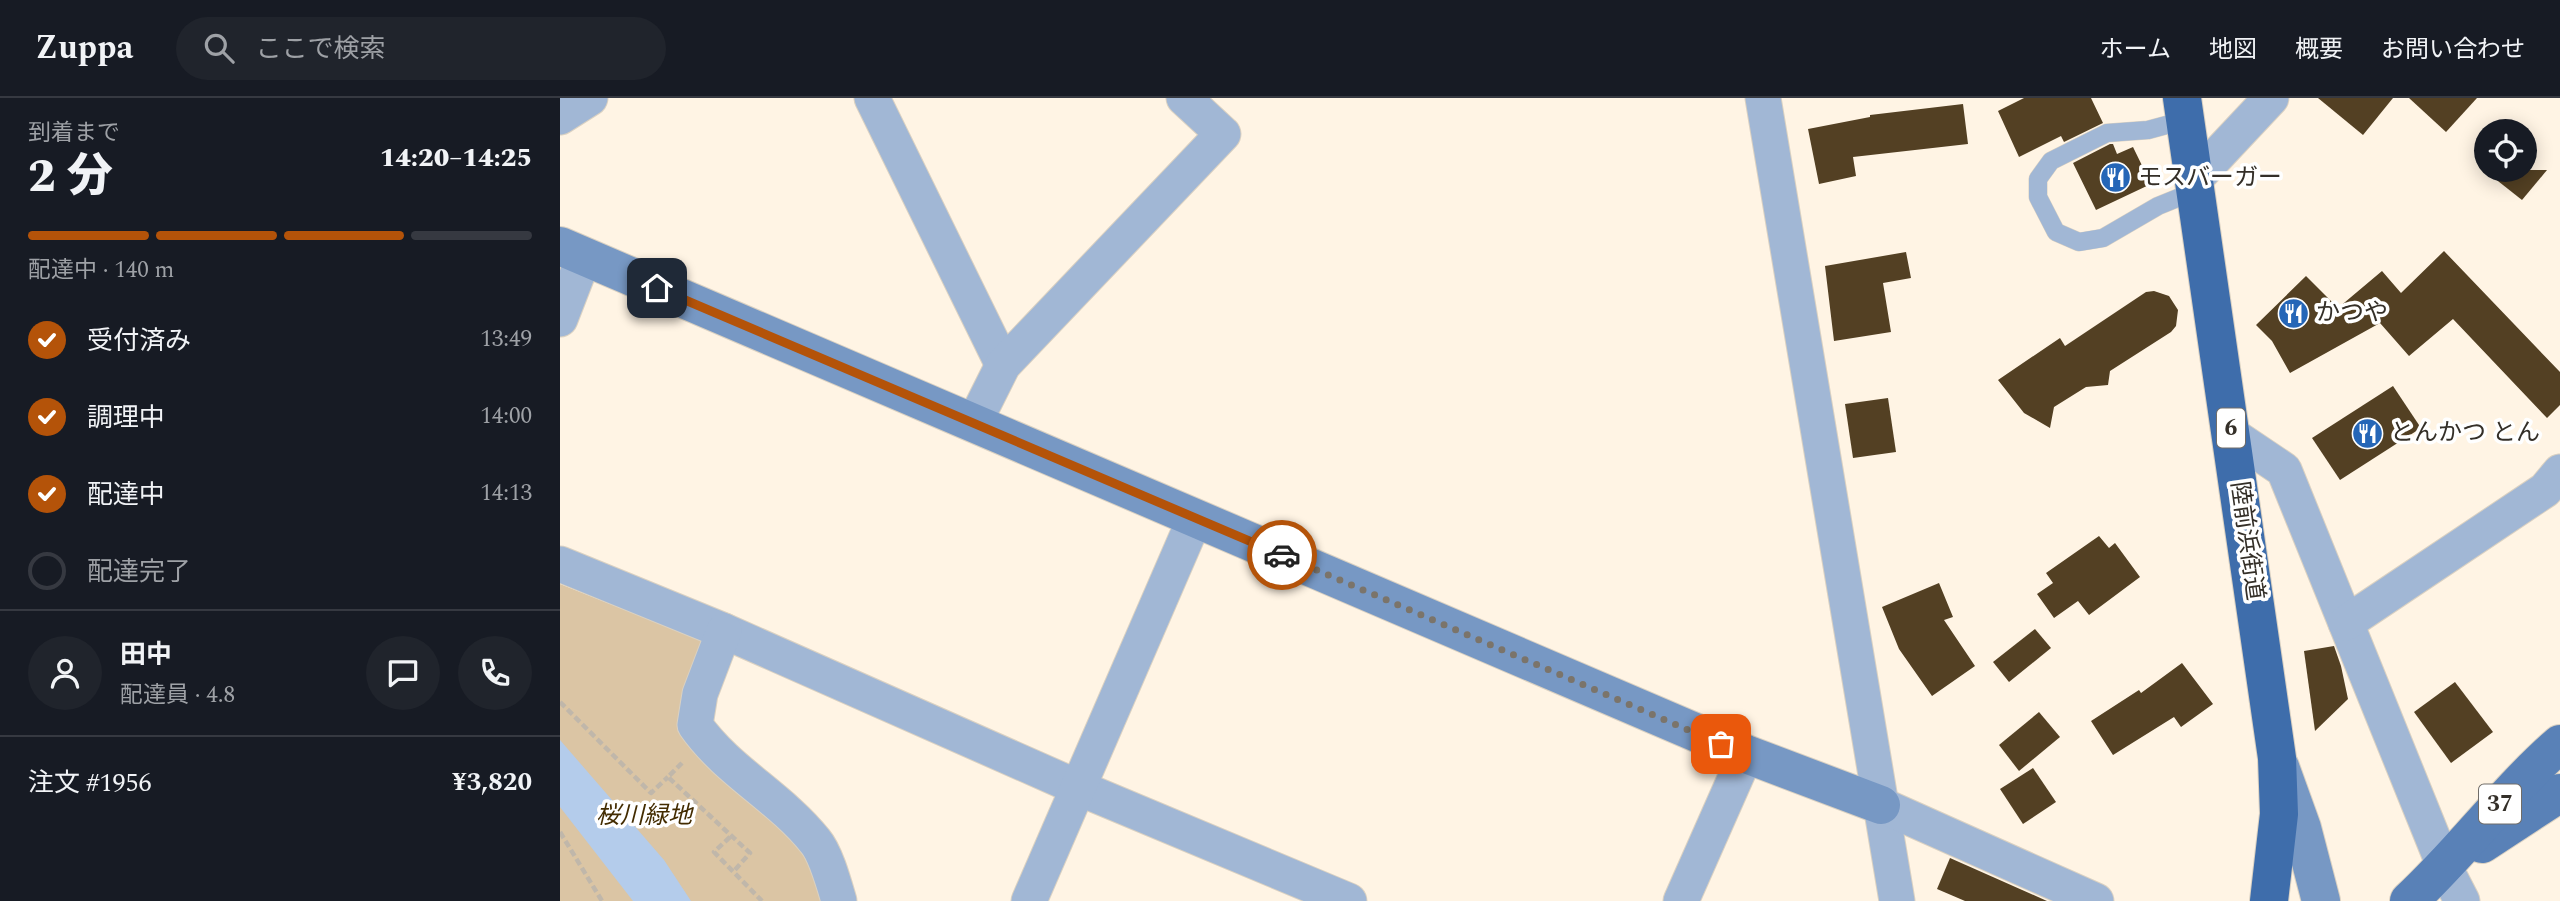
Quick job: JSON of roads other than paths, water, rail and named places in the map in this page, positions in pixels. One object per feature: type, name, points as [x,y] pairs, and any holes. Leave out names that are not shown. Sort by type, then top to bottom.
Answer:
[{"type":"highway","name":"陸前浜街道","points":[[2184,109],[2277,758],[2279,814],[2269,901]]},
{"type":"main road","name":"37","points":[[2453,885],[2526,774],[2560,744]]},
{"type":"main road","name":"37","points":[[2409,901],[2453,885],[2560,793]]},
{"type":"street","points":[[560,117],[590,98]]},
{"type":"street","points":[[873,98],[1003,365]]},
{"type":"street","points":[[974,423],[1003,365],[1223,134],[1184,98]]},
{"type":"street","points":[[1763,98],[1897,901]]},
{"type":"street","points":[[2195,186],[2271,98]]},
{"type":"street","points":[[560,319],[572,252],[1746,754],[1881,806],[2096,901]]},
{"type":"street","points":[[2232,435],[2284,470],[2453,885]]},
{"type":"street","points":[[2346,623],[2545,490],[2560,472]]},
{"type":"street","points":[[1029,901],[1195,518]]},
{"type":"street","points":[[560,564],[724,631],[1079,788],[1349,901]]},
{"type":"street","points":[[724,631],[699,694],[695,725],[705,739],[816,842],[839,901]]},
{"type":"street","points":[[1681,901],[1746,754]]},
{"type":"street","points":[[2277,758],[2302,828],[2321,901]]},
{"type":"lane","points":[[2184,109],[2148,130],[2107,133],[2051,161],[2038,179],[2038,197],[2056,232],[2078,242],[2102,238],[2195,186]]},
{"type":"water","points":[[560,740],[664,860],[691,901],[633,901],[560,807]]},
{"type":"place","name":"モスバーガー","points":[[2115,178]]},
{"type":"place","name":"かつや","points":[[2293,313]]},
{"type":"place","name":"とんかつ とん","points":[[2367,433]]},
{"type":"park label","name":"桜川緑地","points":[[644,816]]}]
